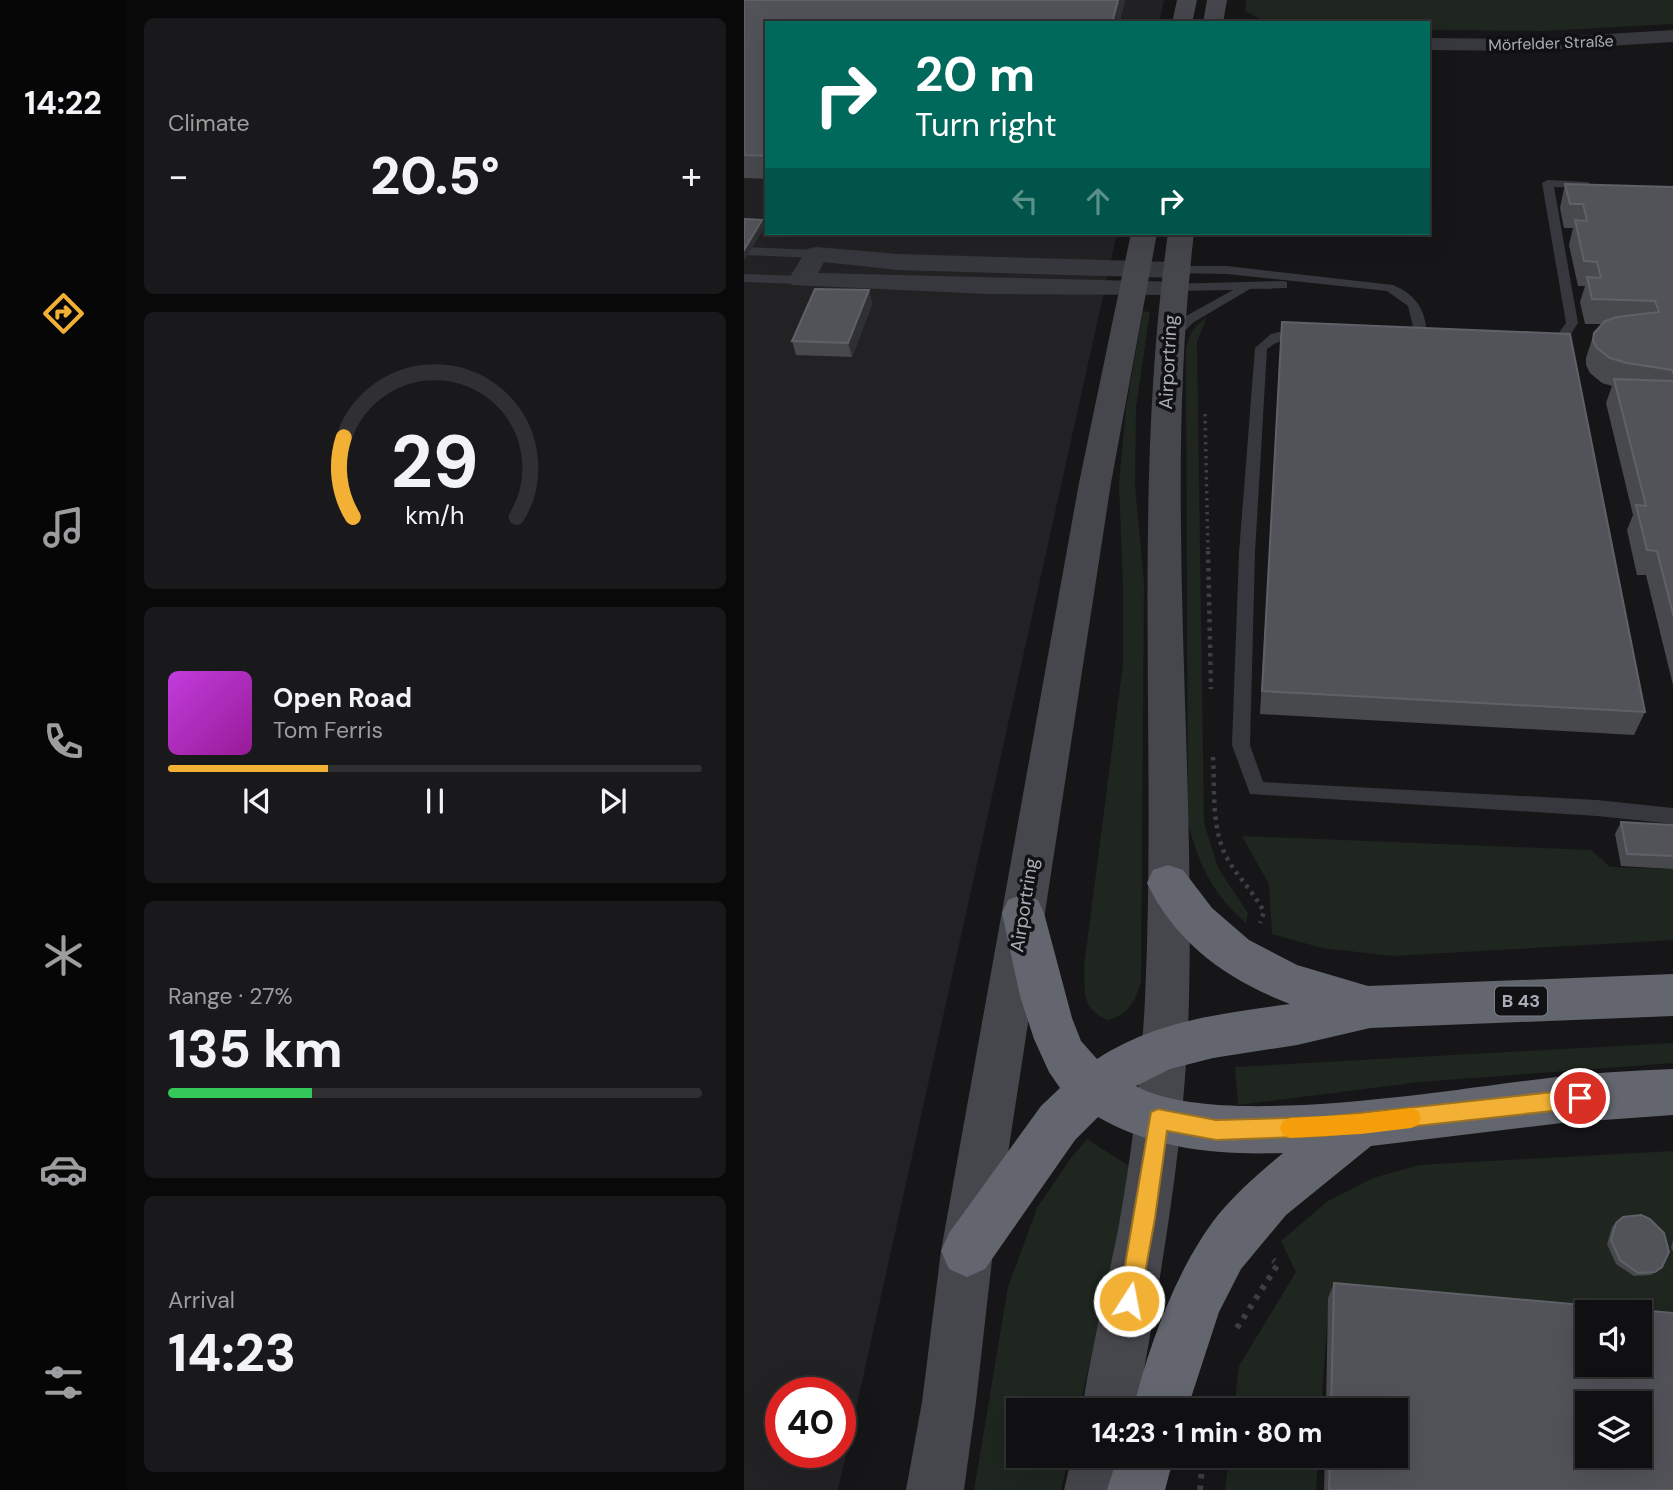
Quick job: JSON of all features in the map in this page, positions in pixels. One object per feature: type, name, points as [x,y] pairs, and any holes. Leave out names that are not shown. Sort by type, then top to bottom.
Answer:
[{"type":"highway","points":[[1168,883],[1197,923],[1257,971],[1295,987],[1370,1007]]},
{"type":"highway","points":[[1023,914],[1060,1044],[1073,1068],[1096,1087],[1158,1119],[1216,1130],[1361,1124],[1557,1100],[1673,1092]]},
{"type":"highway","name":"B 43","points":[[967,1251],[1058,1123],[1096,1087],[1129,1064],[1165,1048],[1213,1037],[1297,1024],[1370,1007],[1673,995]]},
{"type":"highway","points":[[1164,1398],[1183,1333],[1222,1252],[1266,1202],[1304,1167],[1361,1124]]},
{"type":"highway","points":[[1135,1490],[1142,1468]]},
{"type":"street","points":[[1182,21],[1187,0]]},
{"type":"street","points":[[1213,21],[1217,0]]},
{"type":"street","name":"Mörfelder Straße","points":[[1430,44],[1526,45],[1673,36]]},
{"type":"street","name":"Airportring","points":[[935,1490],[949,1402],[967,1251],[1023,914],[1095,483],[1144,235]]},
{"type":"street","name":"Airportring","points":[[1111,1398],[1145,1218],[1165,1048],[1168,676],[1164,515],[1169,338],[1181,235]]},
{"type":"street","points":[[1133,292],[816,254],[801,280],[1076,286],[1133,292],[1174,279]]},
{"type":"street","points":[[1093,1490],[1098,1468]]},
{"type":"lane","points":[[1527,340],[1553,341],[1571,330],[1572,323],[1548,184],[1597,185]]},
{"type":"lane","points":[[744,251],[816,254]]},
{"type":"lane","points":[[1174,279],[1227,270],[1372,285],[1406,296],[1417,309],[1421,336]]},
{"type":"lane","points":[[744,278],[801,280]]},
{"type":"lane","points":[[1174,279],[1248,286],[1328,282]]},
{"type":"lane","points":[[1169,338],[1190,319],[1248,286]]},
{"type":"lane","points":[[1316,333],[1289,332],[1269,339],[1261,348],[1247,553],[1241,745],[1256,789],[1597,808],[1673,816]]},
{"type":"path","points":[[1205,408],[1212,692]]},
{"type":"path","points":[[1213,747],[1217,816],[1225,853],[1239,878],[1258,898],[1264,912],[1258,931],[1238,958]]},
{"type":"path","points":[[1234,1334],[1278,1264],[1239,1230]]},
{"type":"path","points":[[1200,1490],[1202,1468]]},
{"type":"shaded area","points":[[744,0],[1164,0],[1159,21],[765,21],[765,235],[1117,235],[856,1409],[856,1377],[765,1377],[765,1468],[843,1468],[838,1490],[744,1490]]},
{"type":"shaded area","points":[[1246,0],[1673,0],[1673,24],[1543,31],[1430,30],[1430,21],[1263,21],[1245,11]]},
{"type":"shaded area","points":[[1143,311],[1150,312],[1136,407],[1135,485],[1144,583],[1141,981],[1126,1011],[1108,1020],[1093,1011],[1086,999],[1084,966],[1123,664],[1119,485],[1126,408]]},
{"type":"shaded area","points":[[1207,317],[1197,342],[1204,823],[1218,868],[1248,913],[1246,923],[1216,890],[1202,866],[1188,823],[1186,350],[1192,331]]},
{"type":"shaded area","points":[[1242,836],[1591,850],[1610,867],[1673,869],[1673,940],[1393,956],[1322,948],[1272,934],[1269,884]]},
{"type":"shaded area","points":[[1673,1043],[1673,1063],[1420,1082],[1238,1105],[1235,1067]]},
{"type":"shaded area","points":[[1087,1139],[1129,1166],[1119,1231],[1082,1398],[1006,1398],[1006,1468],[1066,1468],[1061,1490],[974,1490],[1008,1287],[1037,1208]]},
{"type":"shaded area","points":[[1673,1151],[1673,1328],[1652,1318],[1652,1300],[1575,1300],[1575,1320],[1329,1298],[1322,1398],[1235,1398],[1239,1366],[1296,1272],[1281,1241],[1328,1201],[1373,1178],[1419,1165]]},
{"type":"shaded area","points":[[1228,1468],[1317,1468],[1316,1490],[1225,1490]]},
{"type":"building","points":[[744,0],[1118,0],[1113,21],[765,21],[765,156],[744,155]]},
{"type":"building","points":[[1565,184],[1674,187],[1674,375],[1672,370],[1610,358],[1597,348],[1593,341],[1594,333],[1605,321],[1659,312],[1655,301],[1592,299],[1587,277],[1601,278],[1597,262],[1584,261],[1575,220],[1587,221],[1583,204],[1570,204]]},
{"type":"building","points":[[744,219],[762,220],[744,250]]},
{"type":"building","points":[[815,289],[869,290],[848,343],[792,341]]},
{"type":"building","points":[[1282,322],[1570,334],[1645,712],[1262,691]]},
{"type":"building","points":[[1614,379],[1674,381],[1674,618],[1657,551],[1647,550],[1636,505],[1646,506]]},
{"type":"building","points":[[1621,822],[1674,825],[1674,856],[1627,854]]},
{"type":"building","points":[[1641,1215],[1650,1219],[1664,1233],[1669,1252],[1662,1267],[1655,1272],[1638,1273],[1620,1260],[1611,1240],[1616,1223],[1623,1217]]},
{"type":"building","points":[[1334,1283],[1575,1304],[1575,1377],[1652,1377],[1652,1311],[1674,1313],[1674,1490],[1329,1490],[1330,1468],[1408,1468],[1408,1398],[1331,1398]]},
{"type":"slow traffic","points":[[1290,1128],[1411,1118]]},
{"type":"route","points":[[1129,1301],[1145,1218],[1158,1119],[1216,1130],[1324,1126],[1580,1098]]}]
